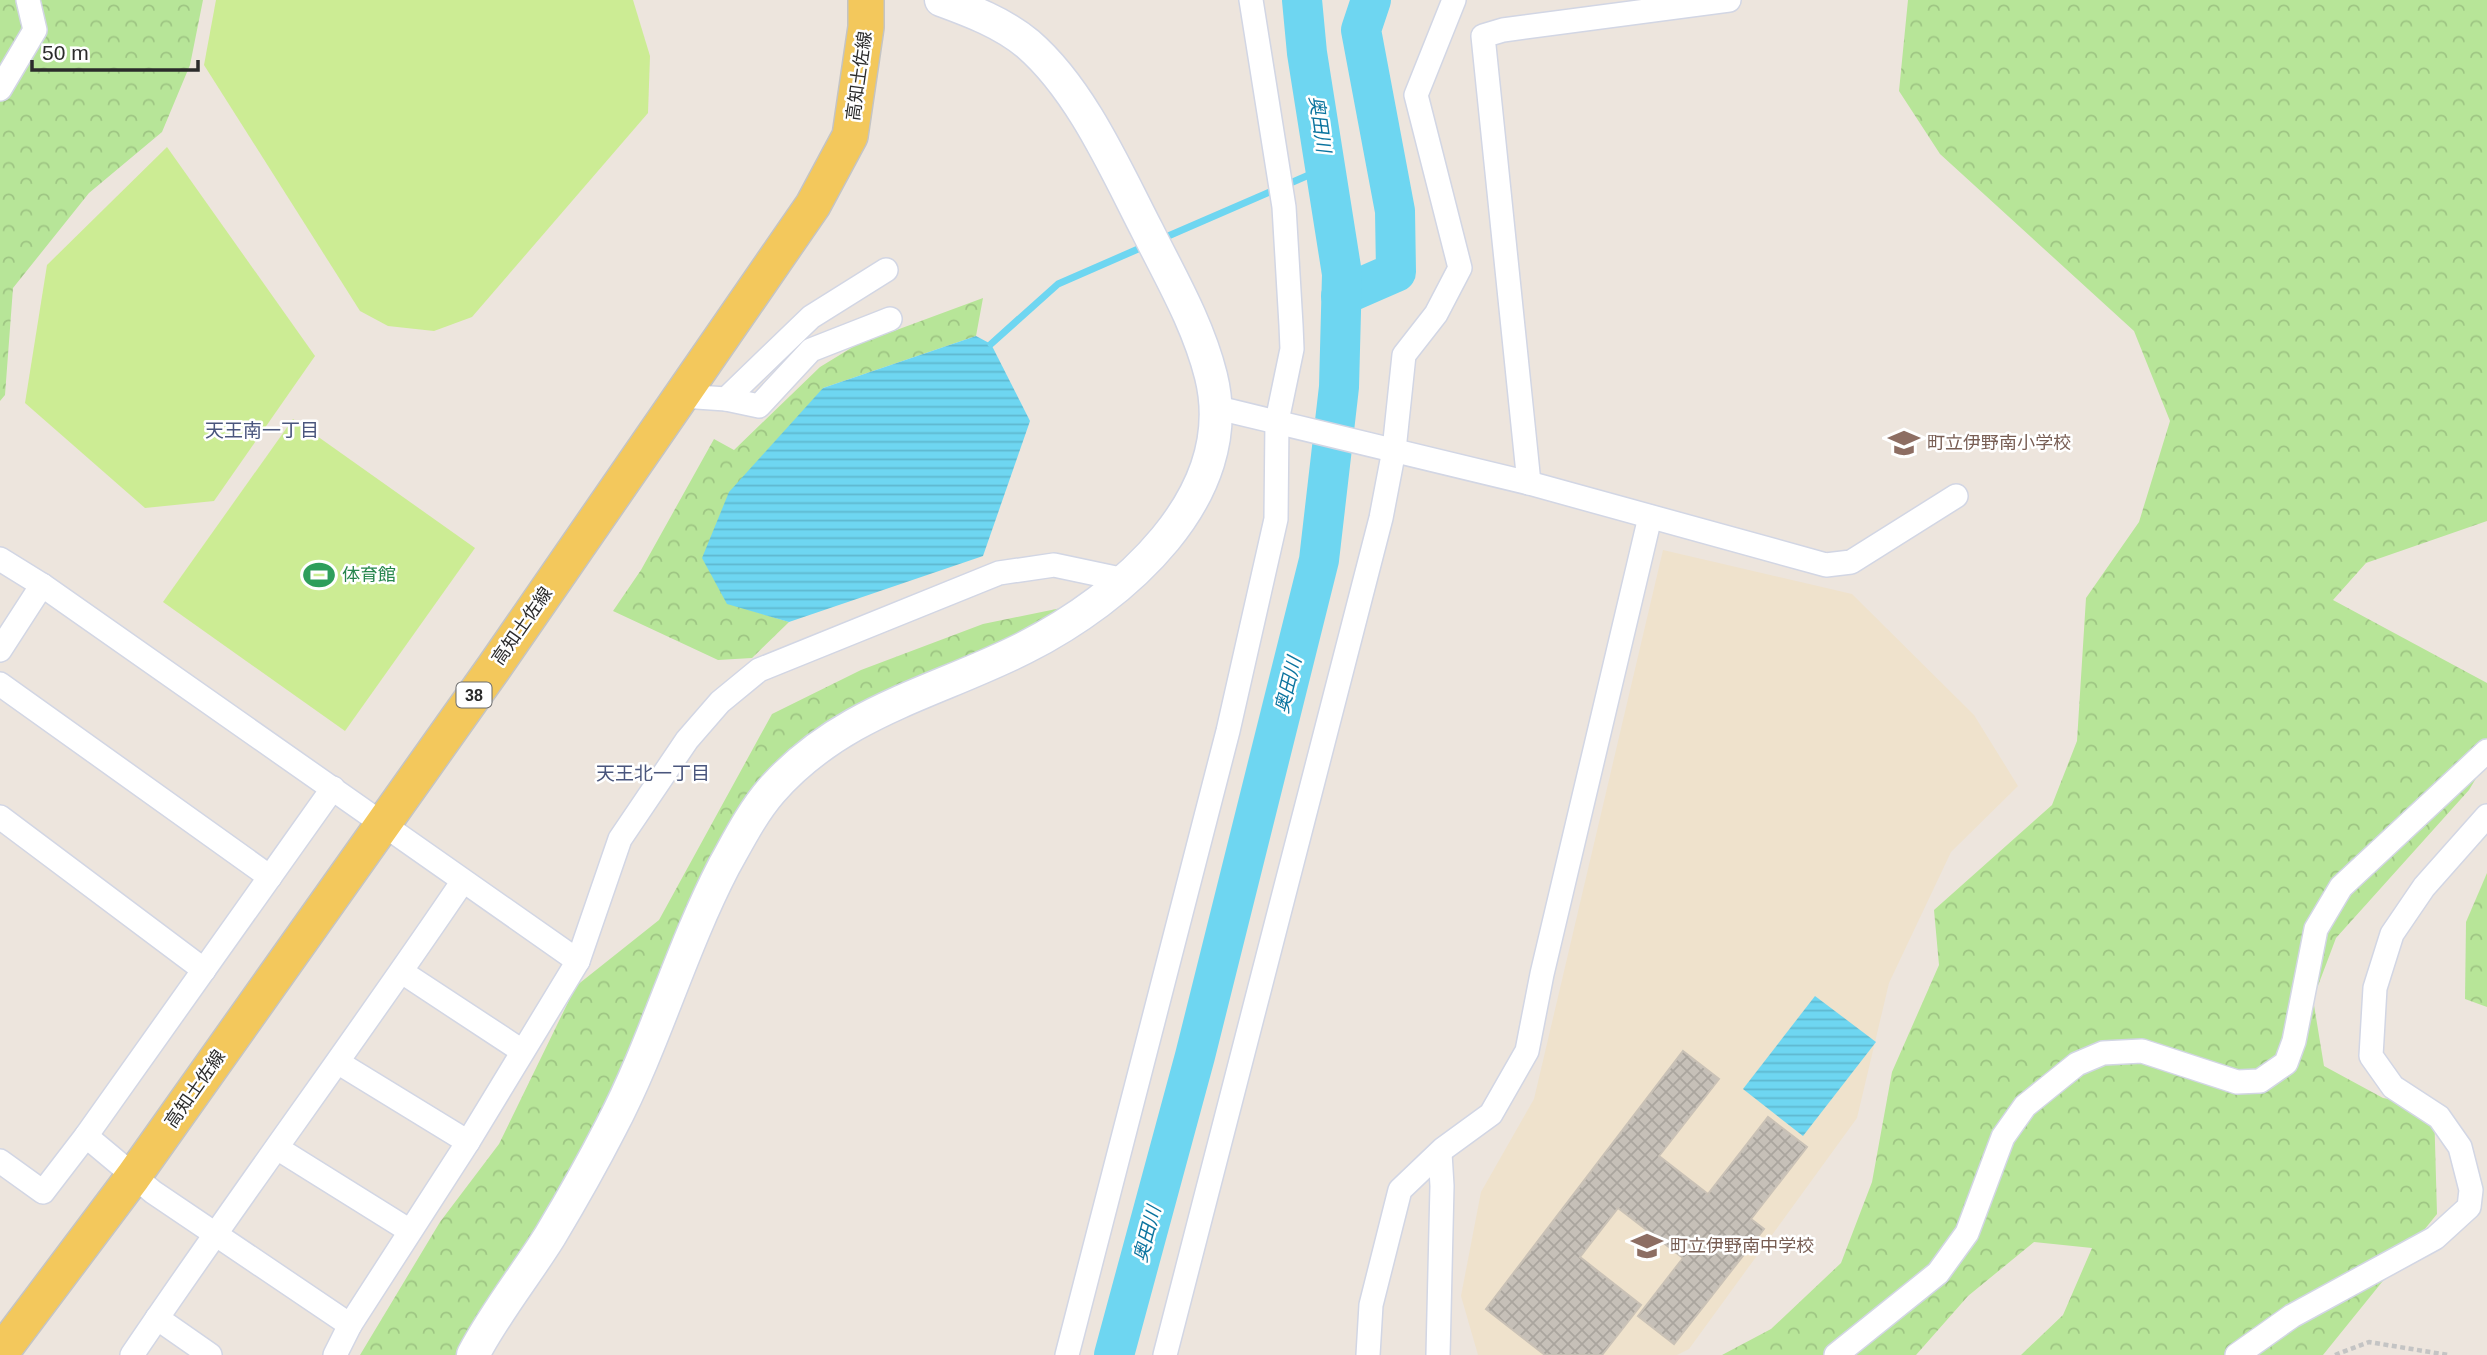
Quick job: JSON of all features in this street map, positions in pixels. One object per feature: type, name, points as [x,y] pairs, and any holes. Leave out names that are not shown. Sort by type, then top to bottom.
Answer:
[{"type":"main road","name":"高知土佐線","points":[[0,1354],[133,1177],[682,396],[813,205],[850,136],[866,27],[866,0]]},
{"type":"street","points":[[0,89],[35,30],[28,0]]},
{"type":"street","points":[[472,1355],[549,1237],[613,1124],[699,914],[741,835],[770,793],[796,766],[845,730],[904,698],[1025,648],[1084,611],[1157,552],[1212,459],[1216,434],[1212,379],[1193,321],[1101,141],[1052,68],[1004,27],[941,0]]},
{"type":"street","points":[[1067,1355],[1228,732],[1276,519],[1277,421],[1292,349],[1284,207],[1251,0]]},
{"type":"street","points":[[1165,1355],[1381,518],[1394,450],[1404,355],[1437,314],[1460,268],[1416,95],[1454,0]]},
{"type":"street","points":[[1529,484],[1483,36],[1503,30],[1729,0]]},
{"type":"street","points":[[726,399],[811,317],[886,270]]},
{"type":"street","points":[[682,396],[726,399],[759,406],[811,350],[890,319]]},
{"type":"street","points":[[1214,407],[1529,484],[1826,565],[1852,562],[1956,496]]},
{"type":"street","points":[[1368,1355],[1371,1305],[1400,1190],[1440,1153],[1491,1114],[1527,1051],[1542,974],[1650,517]]},
{"type":"street","points":[[0,559],[42,585],[578,961]]},
{"type":"street","points":[[335,1355],[350,1325],[468,1142],[578,961],[620,839],[687,740],[720,702],[759,670],[999,573],[1054,565],[1125,580]]},
{"type":"street","points":[[0,650],[42,585]]},
{"type":"street","points":[[0,684],[270,877]]},
{"type":"street","points":[[1836,1355],[1938,1273],[1967,1233],[2003,1137],[2025,1106],[2077,1064],[2103,1053],[2142,1051],[2236,1082],[2260,1081],[2286,1063],[2294,1041],[2316,929],[2341,887],[2487,751]]},
{"type":"street","points":[[0,1161],[43,1192],[86,1136],[333,788]]},
{"type":"street","points":[[2237,1355],[2292,1316],[2435,1238],[2469,1207],[2471,1189],[2460,1147],[2439,1116],[2393,1087],[2371,1056],[2375,988],[2392,934],[2424,887],[2487,816]]},
{"type":"street","points":[[0,817],[204,970]]},
{"type":"street","points":[[132,1355],[214,1235],[339,1063],[463,881]]},
{"type":"street","points":[[401,972],[522,1051]]},
{"type":"street","points":[[339,1063],[468,1142]]},
{"type":"street","points":[[86,1136],[133,1177],[214,1235],[350,1325]]},
{"type":"street","points":[[277,1148],[410,1231]]},
{"type":"street","points":[[1438,1355],[1442,1186],[1440,1153]]},
{"type":"street","points":[[157,1318],[210,1355]]},
{"type":"path","points":[[2335,1355],[2369,1342],[2448,1355]]},
{"type":"shaded area","points":[[1663,550],[1852,594],[1974,715],[2018,786],[1951,852],[1889,983],[1857,1118],[1689,1349],[1677,1355],[1478,1355],[1461,1296],[1481,1192],[1534,1099]]},
{"type":"green space","points":[[0,0],[203,0],[190,65],[162,132],[89,193],[13,288],[5,395],[0,401]]},
{"type":"green space","points":[[216,0],[633,0],[650,56],[648,113],[472,317],[434,331],[388,326],[360,311],[204,65]]},
{"type":"green space","points":[[1908,0],[2487,0],[2487,521],[2366,563],[2333,600],[2487,683],[2487,760],[2469,790],[2336,938],[2313,999],[2324,1066],[2383,1098],[2434,1107],[2437,1214],[2323,1355],[2021,1355],[2063,1315],[2092,1248],[2034,1242],[1968,1296],[1916,1355],[1722,1355],[1771,1329],[1841,1263],[1872,1182],[1892,1072],[1939,965],[1934,910],[2052,805],[2077,741],[2086,598],[2139,522],[2170,421],[2134,331],[1940,154],[1899,91]]},
{"type":"green space","points":[[167,147],[315,356],[214,501],[145,508],[25,403],[47,265]]},
{"type":"green space","points":[[983,298],[976,336],[823,388],[727,603],[789,622],[752,658],[718,660],[613,611],[641,570],[714,439],[734,450],[820,367],[856,345]]},
{"type":"green space","name":"体育館","points":[[293,419],[475,548],[345,731],[163,602]]},
{"type":"green space","points":[[1110,598],[805,753],[475,1355],[360,1355],[440,1222],[499,1144],[576,986],[659,920],[772,714],[861,670],[983,624]]},
{"type":"green space","points":[[2487,873],[2487,1007],[2465,999],[2466,922]]},
{"type":"water","points":[[976,336],[991,344],[1030,421],[983,556],[789,622],[727,604],[702,558],[729,492],[823,388]]},
{"type":"water","points":[[1815,996],[1876,1042],[1803,1136],[1743,1089]]},
{"type":"building","points":[[1683,1051],[1719,1079],[1659,1156],[1708,1194],[1768,1117],[1807,1147],[1751,1219],[1764,1229],[1674,1344],[1638,1316],[1683,1258],[1618,1208],[1580,1257],[1641,1305],[1602,1355],[1545,1355],[1486,1309]]},
{"type":"waterway","name":"奥田川","points":[[1114,1355],[1195,1056],[1319,560],[1339,387],[1342,274],[1307,53],[1302,0]]},
{"type":"waterway","points":[[1341,296],[1396,272],[1395,211],[1361,30],[1371,0]]},
{"type":"waterway","points":[[1159,240],[1325,168]]},
{"type":"waterway","points":[[991,344],[1058,284],[1145,246]]},
{"type":"place","name":"町立伊野南小学校","points":[[1904,443]]},
{"type":"place","name":"体育館","points":[[319,575]]},
{"type":"place","name":"町立伊野南中学校","points":[[1647,1246]]},
{"type":"district","name":"天王南一丁目","points":[[262,430]]},
{"type":"district","name":"天王北一丁目","points":[[653,773]]}]
